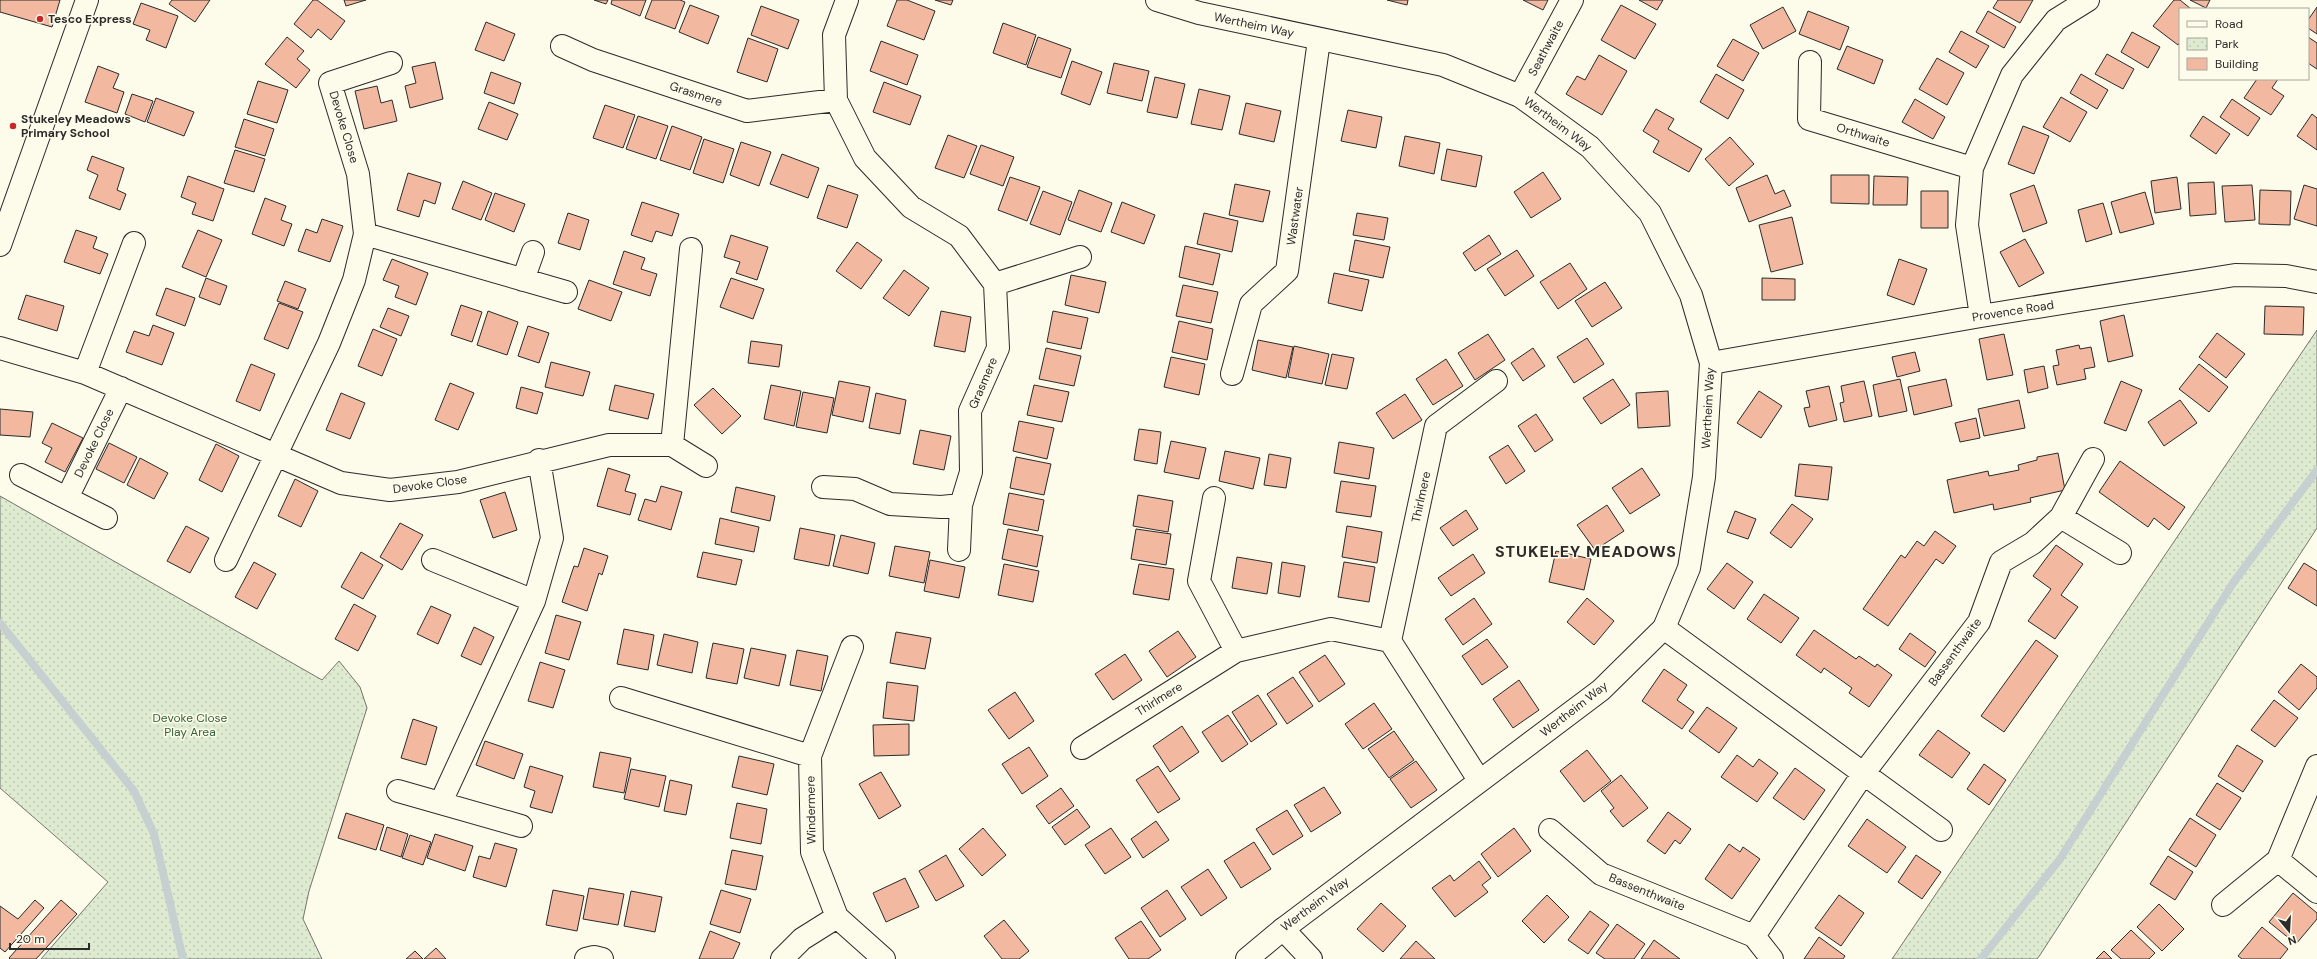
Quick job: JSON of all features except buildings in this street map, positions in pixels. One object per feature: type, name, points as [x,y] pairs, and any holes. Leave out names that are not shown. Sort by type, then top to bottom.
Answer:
[{"type":"street","points":[[0,245],[87,0]]},
{"type":"street","points":[[847,0],[834,35],[836,100],[865,158],[912,207],[959,236],[995,284],[1080,256]]},
{"type":"street","name":"Wertheim Way","points":[[1157,0],[1199,13],[1319,40],[1443,65],[1520,96],[1590,147],[1650,213],[1691,295],[1711,363],[1704,477],[1689,568],[1664,628],[1600,690],[1283,929],[1247,959]]},
{"type":"street","name":"Seathwaite","points":[[1520,96],[1572,0]]},
{"type":"street","points":[[1981,316],[1967,225],[1972,168],[2012,75],[2056,20],[2088,0]]},
{"type":"street","name":"Wastwater","points":[[1232,374],[1251,304],[1287,271],[1319,40]]},
{"type":"street","name":"Grasmere","points":[[562,46],[593,60],[747,111],[836,100]]},
{"type":"street","name":"Devoke Close","points":[[226,560],[332,336],[354,280],[365,234],[358,174],[330,83],[391,62]]},
{"type":"street","name":"Orthwaite","points":[[1810,62],[1809,119],[1972,168]]},
{"type":"street","points":[[365,234],[566,292]]},
{"type":"street","points":[[85,373],[134,243]]},
{"type":"street","points":[[691,249],[672,445],[706,466]]},
{"type":"street","points":[[523,280],[533,252]]},
{"type":"street","name":"Provence Road","points":[[1711,363],[1981,316],[2235,276],[2286,276],[2317,282]]},
{"type":"street","name":"Grasmere","points":[[959,550],[961,505],[971,472],[970,411],[998,348],[995,284]]},
{"type":"street","name":"Devoke Close","points":[[0,348],[85,373],[341,483],[390,490],[458,482],[539,460],[609,445],[672,445]]},
{"type":"street","name":"Thirlmere","points":[[1082,748],[1236,651],[1331,629],[1390,641],[1436,426],[1496,382]]},
{"type":"street","name":"Devoke Close","points":[[67,498],[121,388]]},
{"type":"street","name":"Bassenthwaite","points":[[1754,936],[1863,774],[1979,622],[2001,562],[2033,543],[2061,517],[2093,459]]},
{"type":"street","points":[[441,802],[534,601],[552,538],[539,460]]},
{"type":"street","points":[[21,475],[106,518]]},
{"type":"street","points":[[823,487],[855,489],[890,504],[941,507],[961,505]]},
{"type":"street","points":[[1214,498],[1198,581],[1236,651]]},
{"type":"street","points":[[2061,517],[2120,553]]},
{"type":"street","points":[[433,560],[534,601]]},
{"type":"street","points":[[1664,628],[1941,830]]},
{"type":"street","points":[[1390,641],[1479,780]]},
{"type":"street","name":"Windermere","points":[[852,647],[810,756],[812,852],[837,917],[884,959]]},
{"type":"street","points":[[621,698],[810,756]]},
{"type":"street","points":[[2223,905],[2278,860],[2317,766]]},
{"type":"street","points":[[398,791],[521,826]]},
{"type":"street","name":"Bassenthwaite","points":[[1550,830],[1601,874],[1754,936],[1772,959]]},
{"type":"street","points":[[2278,860],[2317,892]]},
{"type":"street","points":[[782,959],[802,939],[837,917]]},
{"type":"street","points":[[1283,929],[1311,959]]},
{"type":"street","points":[[586,959],[594,957],[602,959]]},
{"type":"green space","points":[[2317,330],[2317,528],[2040,955],[2037,959],[1892,959]]},
{"type":"green space","name":"Devoke Close Play Area","points":[[0,496],[322,680],[339,661],[360,687],[367,708],[309,891],[303,919],[322,959],[41,959],[108,882],[0,788]]},
{"type":"waterway","points":[[1981,959],[2060,859],[2233,583],[2317,470]]},
{"type":"waterway","points":[[0,623],[134,791],[154,834],[183,959]]},
{"type":"place","name":"Tesco Express","points":[[40,19]]},
{"type":"place","name":"Stukeley Meadows Primary School","points":[[13,126]]},
{"type":"district","name":"STUKELEY MEADOWS","points":[[1586,551]]}]
